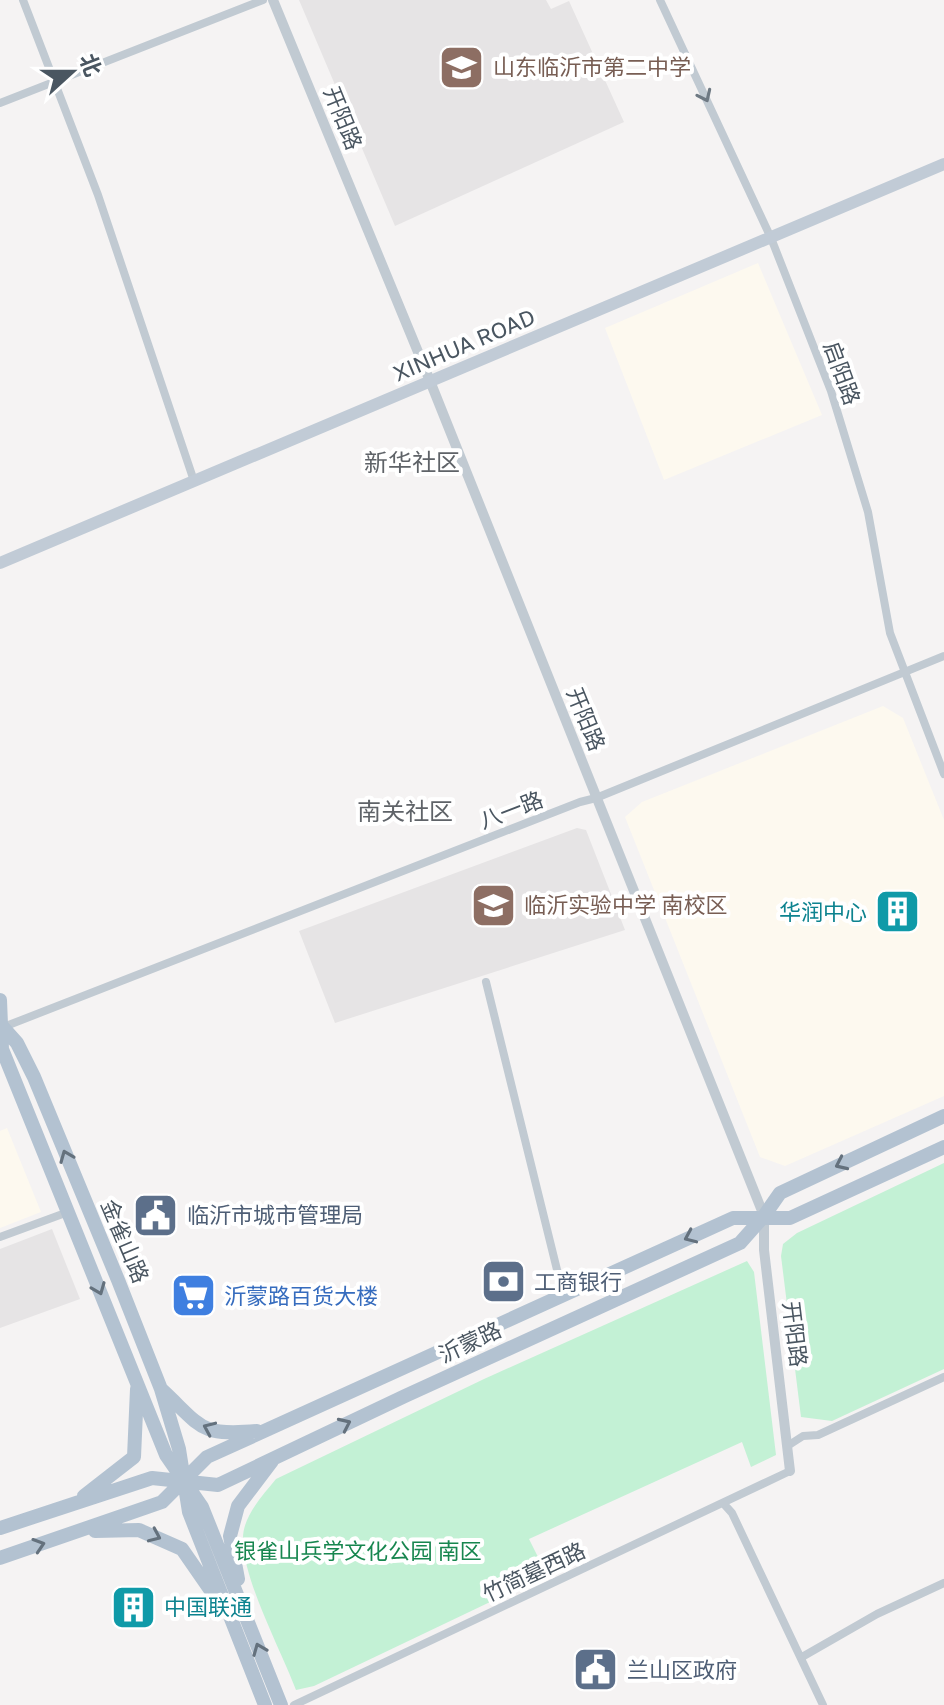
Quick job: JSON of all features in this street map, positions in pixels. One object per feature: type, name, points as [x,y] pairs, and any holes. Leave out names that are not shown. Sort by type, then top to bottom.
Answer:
[{"type":"main road","name":"XINHUA ROAD","points":[[0,563],[944,164]]},
{"type":"main road","name":"金雀山路","points":[[0,1000],[2,1049],[166,1455],[202,1507],[265,1705]]},
{"type":"main road","name":"金雀山路","points":[[1,1027],[17,1043],[34,1077],[161,1389],[185,1481]]},
{"type":"main road","name":"沂蒙路","points":[[0,1528],[152,1478],[218,1485],[740,1243],[780,1193],[944,1116]]},
{"type":"main road","name":"沂蒙路","points":[[0,1558],[162,1502],[207,1457],[733,1218],[790,1218],[944,1147]]},
{"type":"main road","points":[[75,1504],[134,1457],[137,1385]]},
{"type":"main road","points":[[161,1389],[204,1430],[222,1434],[269,1430]]},
{"type":"main road","points":[[238,1615],[230,1536],[238,1506],[275,1457]]},
{"type":"main road","points":[[78,1532],[139,1530],[182,1549],[238,1615]]},
{"type":"main road","name":"金雀山路","points":[[238,1615],[281,1705]]},
{"type":"street","points":[[23,0],[98,195],[194,481]]},
{"type":"street","points":[[0,103],[263,0]]},
{"type":"street","name":"开阳路","points":[[273,0],[430,381],[764,1216],[764,1250],[790,1471]]},
{"type":"street","name":"启阳路","points":[[660,0],[771,238],[831,391],[868,512],[885,609],[904,671],[944,774]]},
{"type":"street","name":"八一路","points":[[1,1027],[596,798],[944,656]]},
{"type":"street","points":[[486,982],[563,1294]]},
{"type":"street","points":[[0,1237],[68,1212]]},
{"type":"street","points":[[789,1445],[803,1436],[818,1435],[944,1377]]},
{"type":"street","name":"竹简墓西路","points":[[294,1705],[790,1471]]},
{"type":"street","points":[[723,1503],[732,1513],[823,1705]]},
{"type":"street","points":[[802,1657],[877,1614],[944,1583]]},
{"type":"shaded area","name":"山东临沂市第二中学","points":[[299,0],[546,0],[551,9],[569,1],[624,122],[395,226]]},
{"type":"shaded area","points":[[758,263],[822,415],[664,480],[605,328]]},
{"type":"shaded area","points":[[883,706],[903,718],[944,820],[944,1096],[785,1166],[760,1157],[625,817],[642,802]]},
{"type":"shaded area","name":"临沂实验中学 南校区","points":[[577,828],[586,830],[625,930],[335,1023],[299,931]]},
{"type":"shaded area","points":[[7,1128],[41,1212],[0,1228],[0,1131]]},
{"type":"shaded area","points":[[52,1229],[80,1299],[0,1328],[0,1249]]},
{"type":"green space","points":[[944,1163],[944,1369],[832,1421],[801,1417],[781,1256],[783,1244],[797,1233]]},
{"type":"green space","name":"银雀山兵学文化公园 南区","points":[[747,1261],[754,1272],[776,1455],[751,1467],[742,1442],[529,1539],[541,1563],[538,1579],[314,1686],[296,1690],[255,1593],[244,1554],[246,1522],[276,1479],[484,1379]]},
{"type":"place","name":"山东临沂市第二中学","points":[[462,67]]},
{"type":"place","name":"临沂实验中学 南校区","points":[[493,905]]},
{"type":"place","name":"华润中心","points":[[898,912]]},
{"type":"place","name":"临沂市城市管理局","points":[[156,1215]]},
{"type":"place","name":"工商银行","points":[[503,1282]]},
{"type":"place","name":"沂蒙路百货大楼","points":[[193,1296]]},
{"type":"place","name":"中国联通","points":[[133,1607]]},
{"type":"place","name":"兰山区政府","points":[[596,1670]]},
{"type":"district","name":"新华社区","points":[[412,463]]},
{"type":"district","name":"南关社区","points":[[405,812]]}]
